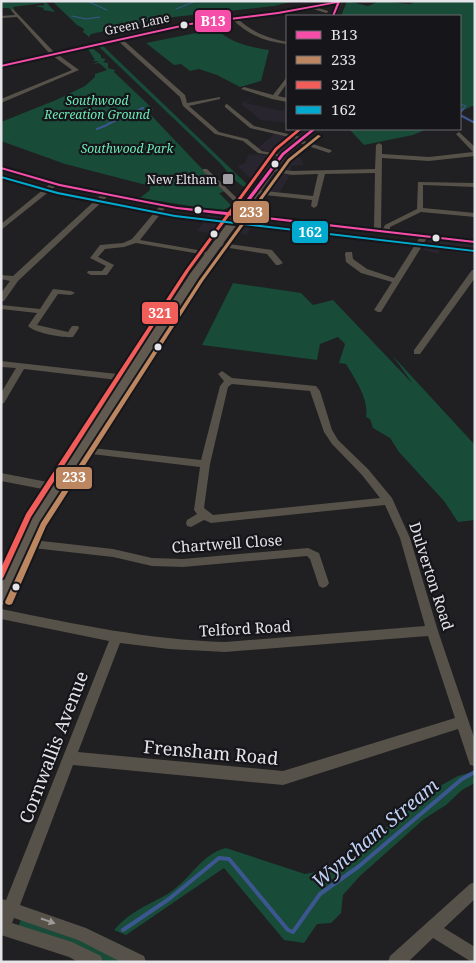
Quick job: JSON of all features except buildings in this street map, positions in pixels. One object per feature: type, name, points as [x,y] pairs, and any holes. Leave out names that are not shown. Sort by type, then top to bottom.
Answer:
[{"type":"main road","name":"Green Lane","points":[[1,66],[190,24],[278,13],[329,2],[339,2]]},
{"type":"main road","points":[[333,15],[339,2]]},
{"type":"main road","points":[[1,598],[35,521],[83,450],[126,378],[213,249],[281,156],[313,130]]},
{"type":"street","points":[[308,6],[326,12]]},
{"type":"street","points":[[1,101],[76,72],[54,53],[13,10]]},
{"type":"street","points":[[1,17],[19,16]]},
{"type":"street","points":[[234,18],[243,28],[255,36],[286,43]]},
{"type":"street","points":[[119,39],[183,96],[185,105],[217,133],[246,140],[258,152],[281,156]]},
{"type":"street","points":[[274,98],[286,80]]},
{"type":"street","points":[[244,89],[286,100]]},
{"type":"street","points":[[185,105],[218,98]]},
{"type":"street","points":[[227,106],[252,127],[300,140],[329,151]]},
{"type":"street","points":[[460,134],[475,152]]},
{"type":"street","points":[[377,230],[379,145]]},
{"type":"street","points":[[379,156],[429,159],[475,152]]},
{"type":"street","points":[[1,168],[54,184],[163,206],[240,212],[263,218],[475,242]]},
{"type":"street","points":[[205,170],[240,212]]},
{"type":"street","points":[[271,170],[292,173],[378,171]]},
{"type":"street","points":[[314,206],[322,172]]},
{"type":"street","points":[[420,210],[420,183],[474,185]]},
{"type":"street","points":[[1,228],[54,184]]},
{"type":"street","points":[[255,193],[316,198]]},
{"type":"street","points":[[1,299],[15,279],[105,195]]},
{"type":"street","points":[[134,241],[163,206]]},
{"type":"street","points":[[386,231],[388,225],[420,210],[475,215]]},
{"type":"street","points":[[378,310],[425,235]]},
{"type":"street","points":[[91,273],[104,273],[110,265],[94,258],[103,247],[124,245],[134,241],[213,249],[269,252],[279,263]]},
{"type":"street","points":[[349,254],[349,260],[362,270],[396,281]]},
{"type":"street","points":[[351,275],[362,270]]},
{"type":"street","points":[[417,352],[475,272]]},
{"type":"street","points":[[1,277],[15,279]]},
{"type":"street","points":[[71,293],[56,291],[32,323],[37,330],[70,335],[75,328]]},
{"type":"street","points":[[1,307],[40,310]]},
{"type":"street","points":[[1,364],[126,378]]},
{"type":"street","points":[[1,401],[22,366]]},
{"type":"street","name":"Dulverton Road","points":[[205,464],[226,378],[313,388],[316,391],[324,424],[334,442],[365,472],[388,501],[408,547],[432,631],[475,759]]},
{"type":"street","points":[[83,450],[205,464],[199,510],[211,519],[388,501]]},
{"type":"street","points":[[1,477],[58,488]]},
{"type":"street","points":[[190,523],[205,514]]},
{"type":"street","name":"Chartwell Close","points":[[24,543],[113,553],[152,562],[182,563],[308,552],[315,556],[323,583]]},
{"type":"street","name":"Telford Road","points":[[1,614],[117,636],[180,645],[225,647],[432,631]]},
{"type":"street","name":"Cornwallis Avenue","points":[[2,928],[6,907],[69,758],[117,636]]},
{"type":"street","name":"Frensham Road","points":[[69,758],[283,778],[462,722]]},
{"type":"street","points":[[396,962],[475,889]]},
{"type":"street","points":[[6,907],[81,933],[138,962]]},
{"type":"street","points":[[2,928],[72,950],[95,962]]},
{"type":"street","points":[[433,928],[475,956]]},
{"type":"shaded area","points":[[256,95],[246,103],[283,111],[286,108],[286,123],[261,120],[241,104]]},
{"type":"shaded area","points":[[274,134],[302,138],[264,179],[251,179],[238,166],[245,163],[249,154],[279,156],[258,148]]},
{"type":"shaded area","points":[[300,157],[304,165],[291,166],[292,172],[279,193],[259,192],[283,158]]},
{"type":"shaded area","points":[[208,215],[253,222],[247,235],[224,231],[221,235],[197,231]]},
{"type":"shaded area","points":[[431,238],[475,245],[475,255],[440,250],[438,254],[423,250]]},
{"type":"green space","points":[[1,1],[45,1],[55,12],[43,10],[44,8],[35,6],[45,5],[43,3],[13,7],[14,10],[1,8]]},
{"type":"green space","points":[[52,1],[295,1],[274,6],[165,18],[91,34],[89,37],[83,32],[84,29],[77,25]]},
{"type":"green space","points":[[347,1],[368,6],[380,1],[410,4],[417,1],[475,1],[475,107],[472,106],[461,112],[461,15],[341,15]]},
{"type":"green space","points":[[216,29],[228,38],[241,44],[269,50],[261,81],[240,87],[217,75],[199,69],[190,71],[181,64],[174,65],[146,43]]},
{"type":"green space","points":[[101,44],[251,188],[250,190],[236,181],[219,162],[97,45]]},
{"type":"green space","points":[[92,48],[101,55],[101,58],[106,59],[103,62],[108,63],[108,68],[115,70],[114,72],[153,109],[150,114],[224,192],[219,193],[232,206],[221,211],[140,198],[150,190],[150,186],[65,164],[1,141],[1,122],[85,86],[95,77],[95,74],[107,70],[99,63],[93,64],[99,61],[92,61],[95,60],[88,49],[83,49]]},
{"type":"green space","points":[[350,130],[425,130],[413,135],[364,145]]},
{"type":"green space","points":[[233,283],[301,293],[313,305],[333,300],[413,384],[392,355],[475,445],[475,520],[458,522],[444,501],[399,452],[390,438],[373,428],[370,419],[366,417],[366,404],[358,383],[346,364],[339,363],[345,344],[338,337],[320,344],[317,360],[202,345]]},
{"type":"green space","points":[[472,772],[475,783],[462,790],[446,805],[424,819],[360,876],[343,895],[341,913],[331,923],[317,924],[304,943],[284,940],[224,868],[126,935],[114,930],[134,913],[176,888],[203,861],[217,851],[226,848],[305,874],[341,867],[357,861],[367,838],[380,832],[440,786],[458,776]]},
{"type":"green space","points":[[21,919],[61,931],[124,962],[106,962],[71,943],[18,927]]},
{"type":"waterway","points":[[87,1],[107,10]]},
{"type":"waterway","points":[[176,9],[196,1]]},
{"type":"waterway","points":[[72,16],[86,19],[100,17]]},
{"type":"waterway","points":[[461,104],[466,106],[464,108]]},
{"type":"waterway","points":[[108,124],[143,108],[140,109]]},
{"type":"waterway","points":[[461,112],[464,108]]},
{"type":"waterway","points":[[461,116],[475,123]]},
{"type":"waterway","points":[[97,129],[107,125]]},
{"type":"waterway","name":"Wyncham Stream","points":[[123,930],[169,899],[219,858],[229,859],[288,930],[293,932],[320,894],[358,867],[462,779],[475,772]]},
{"type":"transit line","name":"B13","points":[[1,66],[190,24],[278,13],[339,2],[333,15]]},
{"type":"transit line","name":"321","points":[[1,576],[28,516],[187,271],[276,149],[299,130]]},
{"type":"transit line","name":"B13","points":[[236,216],[283,154],[313,130]]},
{"type":"transit line","name":"233","points":[[9,602],[43,525],[201,281],[289,160],[319,136]]},
{"type":"transit line","name":"B13","points":[[1,168],[59,185],[177,208],[475,242]]},
{"type":"transit line","name":"162","points":[[1,177],[57,193],[175,216],[474,251]]},
{"type":"place","name":"New Eltham","points":[[228,179]]},
{"type":"park label","name":"Southwood Recreation Ground","points":[[97,107]]},
{"type":"park label","name":"Southwood Park","points":[[127,148]]}]
